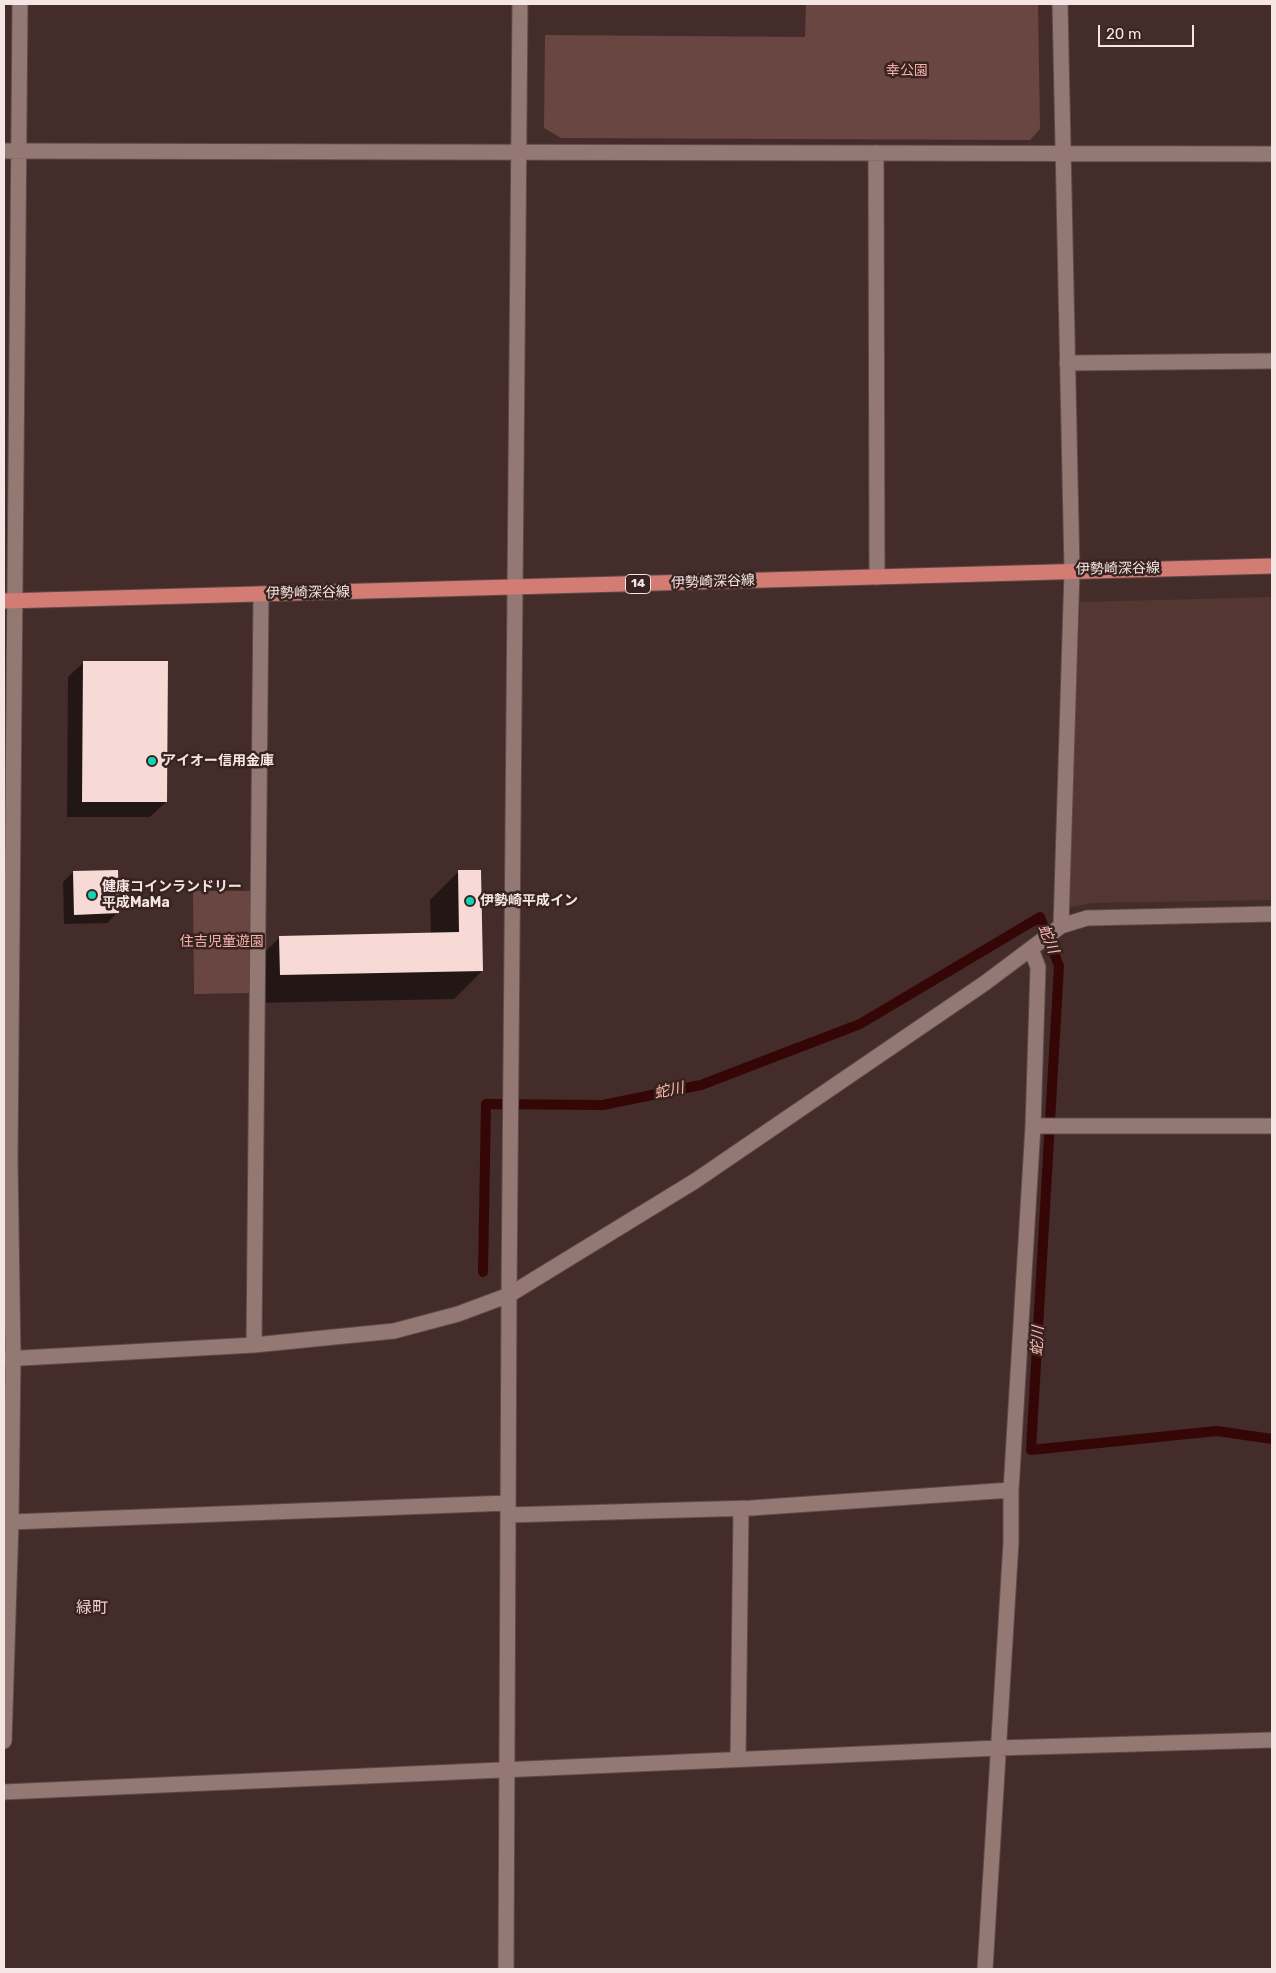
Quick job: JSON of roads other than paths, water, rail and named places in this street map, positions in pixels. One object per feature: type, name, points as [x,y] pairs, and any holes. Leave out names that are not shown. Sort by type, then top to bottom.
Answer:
[{"type":"main road","name":"伊勢崎深谷線","points":[[9,600],[514,588],[1272,566]]},
{"type":"street","points":[[4,1741],[11,1522],[7,1159],[11,151],[20,4]]},
{"type":"street","points":[[506,1969],[514,588],[520,4]]},
{"type":"street","points":[[1060,4],[1072,571],[1061,926]]},
{"type":"street","points":[[11,151],[1272,154]]},
{"type":"street","points":[[876,153],[878,577]]},
{"type":"street","points":[[1067,364],[1272,361]]},
{"type":"street","points":[[254,1345],[261,594]]},
{"type":"street","points":[[8,1359],[254,1345],[394,1331],[458,1314],[509,1295],[696,1181],[985,983],[1061,926],[1087,918],[1272,914]]},
{"type":"street","points":[[985,1969],[1011,1542],[1011,1490],[1033,1126],[1038,967],[1031,949]]},
{"type":"street","points":[[1033,1126],[1272,1126]]},
{"type":"street","points":[[11,1522],[508,1509],[741,1508],[1011,1490]]},
{"type":"street","points":[[738,1759],[741,1508]]},
{"type":"street","points":[[4,1792],[998,1748],[1272,1740]]},
{"type":"waterway","name":"蛇川","points":[[483,1272],[486,1104],[603,1105],[701,1085],[860,1024],[1040,917],[1059,966],[1031,1450],[1217,1431],[1272,1439]]},
{"type":"place","name":"アイオー信用金庫","points":[[152,761]]},
{"type":"place","name":"健康コインランドリー 平成MaMa","points":[[92,895]]},
{"type":"place","name":"伊勢崎平成イン","points":[[470,901]]},
{"type":"district","name":"緑町","points":[[92,1608]]},
{"type":"park label","name":"幸公園","points":[[907,71]]},
{"type":"park label","name":"住吉児童遊園","points":[[222,942]]}]
